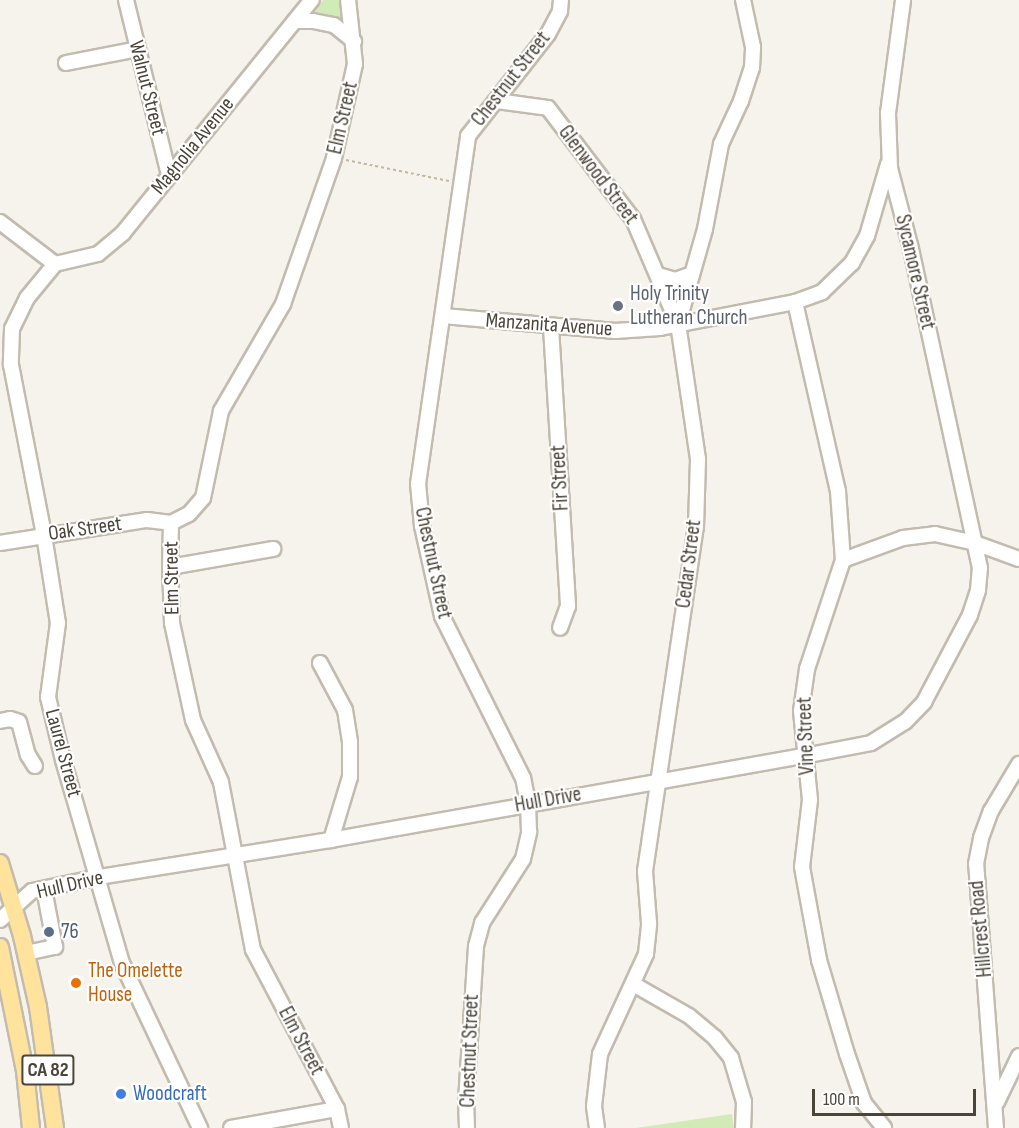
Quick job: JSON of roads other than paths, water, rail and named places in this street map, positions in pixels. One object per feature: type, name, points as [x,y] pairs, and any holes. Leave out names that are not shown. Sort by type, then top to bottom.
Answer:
[{"type":"main road","name":"CA 82","points":[[0,863],[26,953],[47,1059],[54,1128]]},
{"type":"main road","name":"CA 82","points":[[0,947],[25,1071],[31,1128]]},
{"type":"street","name":"Walnut Street","points":[[126,0],[169,175]]},
{"type":"street","name":"Magnolia Avenue","points":[[55,264],[98,254],[123,233],[312,0]]},
{"type":"street","name":"Elm Street","points":[[341,1128],[338,1109],[253,950],[221,782],[193,720],[172,623],[170,567],[171,523],[189,514],[202,498],[221,411],[283,304],[343,127],[355,64],[348,0]]},
{"type":"street","name":"Chestnut Street","points":[[467,1128],[466,1101],[476,946],[482,923],[523,859],[529,832],[528,804],[523,778],[442,616],[422,526],[418,483],[468,136],[548,34],[560,11],[561,0]]},
{"type":"street","name":"Cedar Street","points":[[597,1128],[594,1106],[600,1054],[646,954],[649,923],[645,871],[696,527],[698,459],[678,324],[705,229],[721,144],[752,68],[753,47],[743,0]]},
{"type":"street","name":"Sycamore Street","points":[[903,0],[888,113],[889,159],[975,543]]},
{"type":"street","points":[[295,21],[313,21],[334,25],[354,41]]},
{"type":"street","points":[[66,63],[138,49]]},
{"type":"street","name":"Glenwood Street","points":[[497,101],[548,108],[633,219],[678,324]]},
{"type":"street","name":"Manzanita Avenue","points":[[442,316],[615,331],[678,324],[795,302],[822,292],[852,263],[867,236],[889,159]]},
{"type":"street","points":[[0,222],[55,264]]},
{"type":"street","name":"Laurel Street","points":[[55,264],[27,298],[12,329],[11,365],[44,535],[58,623],[48,698],[63,760],[127,978],[200,1128]]},
{"type":"street","points":[[658,275],[675,280],[692,274]]},
{"type":"street","name":"Vine Street","points":[[795,302],[838,490],[843,560],[807,669],[801,711],[810,800],[802,867],[819,960],[864,1103],[884,1128]]},
{"type":"street","name":"Fir Street","points":[[551,327],[568,606],[560,628]]},
{"type":"street","name":"Oak Street","points":[[0,543],[147,520],[171,523]]},
{"type":"street","points":[[843,560],[903,538],[935,534],[975,543],[1019,559]]},
{"type":"street","name":"Hull Drive","points":[[0,920],[32,891],[99,877],[331,840],[871,743],[905,722],[924,702],[970,615],[978,590],[980,568],[975,543]]},
{"type":"street","points":[[170,567],[273,549]]},
{"type":"street","points":[[320,663],[345,710],[350,742],[350,777],[331,840]]},
{"type":"street","points":[[0,721],[10,719],[20,722],[28,754],[34,766]]},
{"type":"street","name":"Hillcrest Road","points":[[996,1128],[996,1104],[976,864],[981,838],[991,812],[1019,764]]},
{"type":"street","points":[[26,953],[55,947],[44,889]]},
{"type":"street","points":[[633,984],[689,1017],[716,1038],[731,1058],[744,1102],[743,1128]]},
{"type":"street","points":[[996,1104],[1019,1056]]},
{"type":"street","points":[[231,1128],[338,1109]]},
{"type":"place","name":"Holy Trinity Lutheran Church","points":[[618,306]]},
{"type":"place","name":"76","points":[[49,932]]},
{"type":"place","name":"The Omelette House","points":[[76,983]]},
{"type":"place","name":"Woodcraft","points":[[121,1094]]}]
